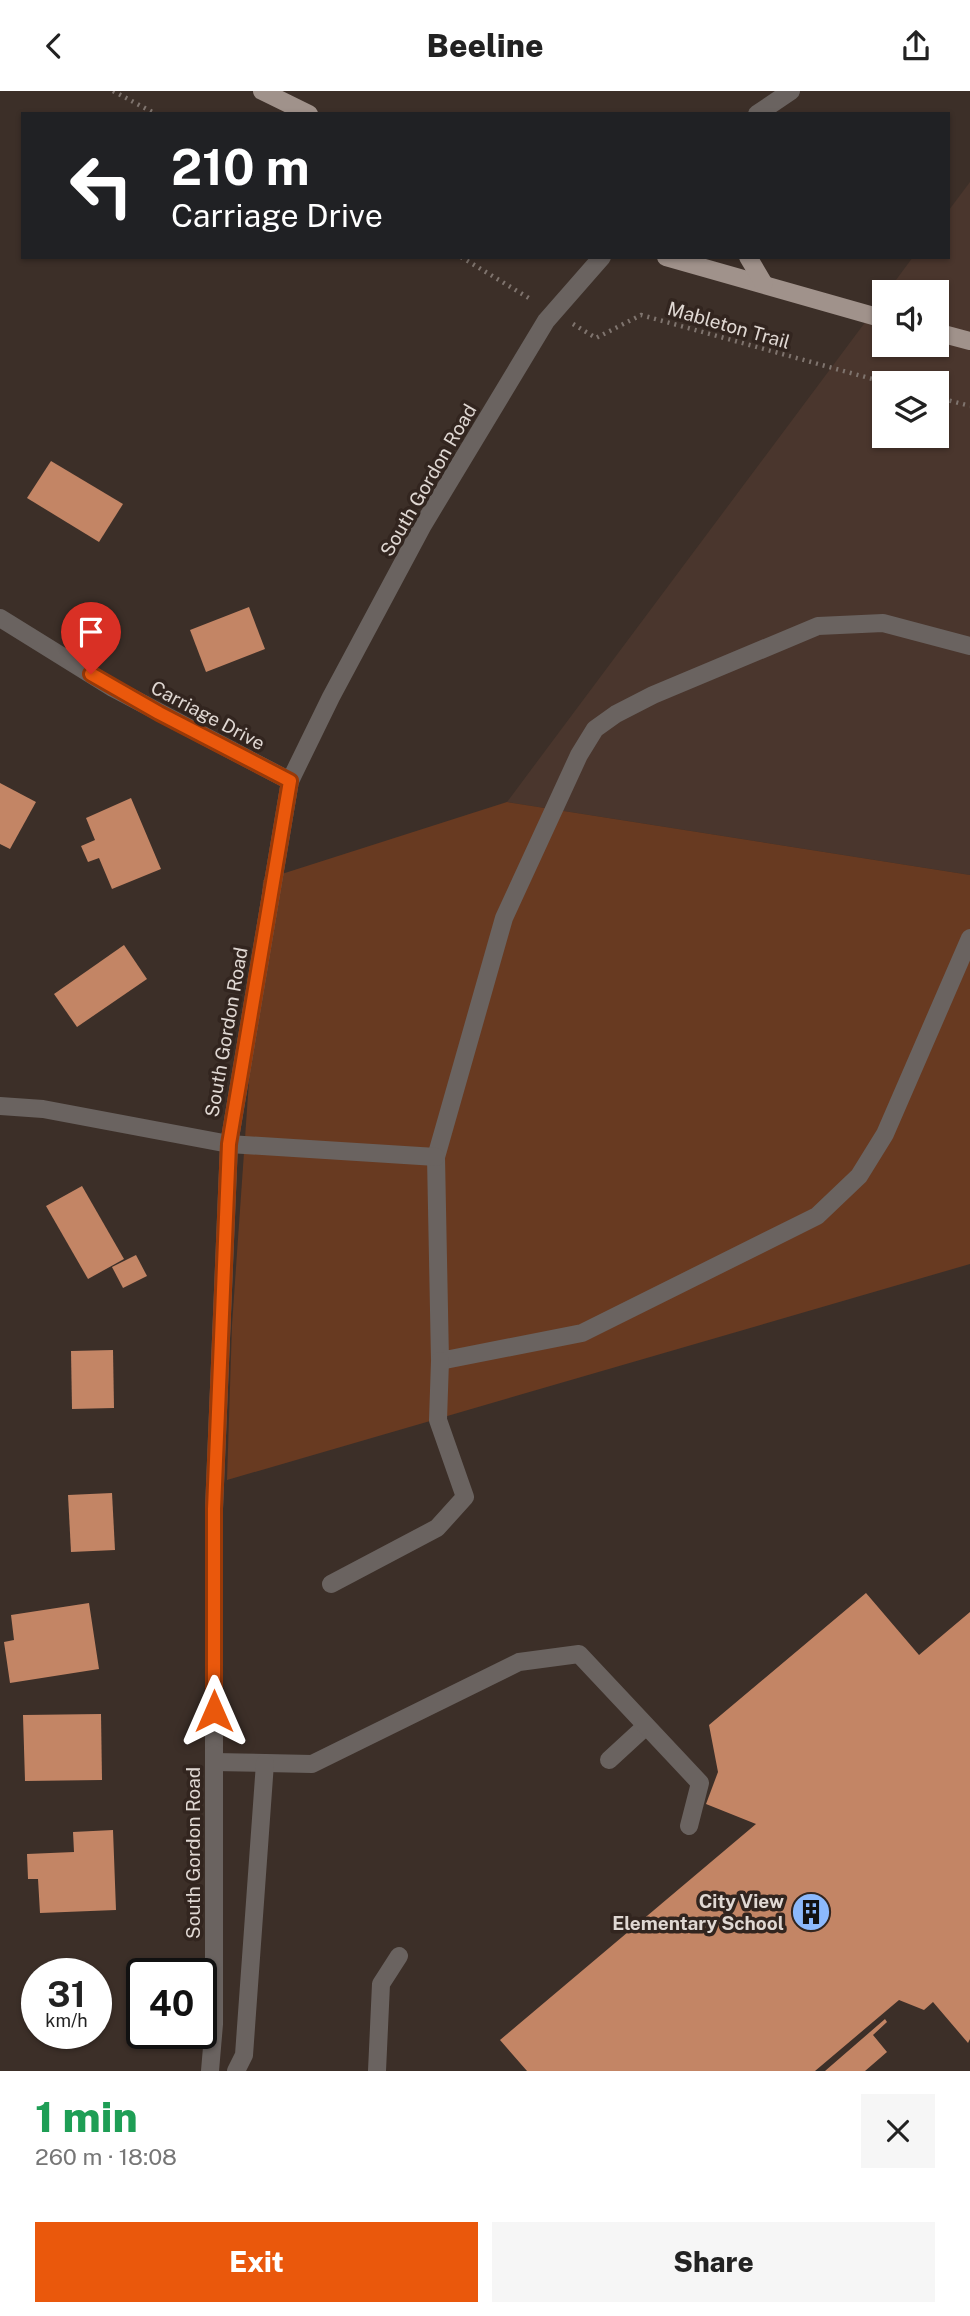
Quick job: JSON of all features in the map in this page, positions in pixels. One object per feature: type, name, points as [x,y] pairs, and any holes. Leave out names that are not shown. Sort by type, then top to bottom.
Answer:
[{"type":"main road","points":[[262,91],[305,112]]},
{"type":"main road","points":[[673,259],[872,316]]},
{"type":"main road","points":[[749,259],[764,284]]},
{"type":"main road","points":[[949,335],[970,341]]},
{"type":"street","points":[[760,112],[790,91]]},
{"type":"street","name":"South Gordon Road","points":[[210,2071],[214,2024],[214,1509],[229,1144],[290,781],[331,697],[424,525],[546,321],[600,259]]},
{"type":"street","name":"Carriage Drive","points":[[0,618],[113,688],[290,781]]},
{"type":"street","points":[[331,1584],[438,1528],[465,1497],[438,1420],[440,1361],[436,1157],[504,918],[579,755],[595,729],[616,714],[653,695],[818,626],[883,623],[970,646]]},
{"type":"street","points":[[440,1361],[582,1333],[817,1216],[859,1176],[885,1134],[970,938]]},
{"type":"street","points":[[0,1106],[43,1109],[229,1144],[436,1157]]},
{"type":"street","points":[[214,1762],[312,1764],[519,1662],[579,1654],[700,1783],[689,1826]]},
{"type":"street","points":[[609,1760],[646,1726]]},
{"type":"street","points":[[236,2071],[244,2055],[265,1763]]},
{"type":"street","points":[[377,2071],[381,1984],[399,1956]]},
{"type":"path","points":[[113,91],[152,112]]},
{"type":"path","name":"Mableton Trail","points":[[464,259],[596,338],[641,315],[872,379]]},
{"type":"path","points":[[949,400],[970,406]]},
{"type":"shaded area","points":[[970,182],[970,875],[507,802],[872,313],[872,357],[949,357],[949,280],[896,280],[912,259],[950,259],[950,209]]},
{"type":"shaded area","points":[[507,802],[970,875],[970,1264],[227,1480],[232,1325],[263,880]]},
{"type":"building","points":[[51,461],[123,504],[99,542],[27,498]]},
{"type":"building","points":[[249,607],[265,649],[206,672],[190,630]]},
{"type":"building","points":[[0,783],[36,802],[10,849],[0,844]]},
{"type":"building","points":[[131,798],[161,869],[112,889],[99,858],[88,862],[81,846],[95,840],[86,818]]},
{"type":"building","points":[[124,945],[147,979],[77,1027],[54,994]]},
{"type":"building","points":[[82,1186],[124,1259],[88,1279],[46,1206]]},
{"type":"building","points":[[136,1255],[147,1276],[123,1288],[112,1267]]},
{"type":"building","points":[[113,1350],[114,1408],[72,1409],[71,1351]]},
{"type":"building","points":[[112,1493],[115,1550],[71,1552],[68,1495]]},
{"type":"building","name":"City View Elementary School","points":[[866,1593],[919,1655],[970,1612],[968,2043],[933,2002],[924,2010],[899,2000],[815,2071],[527,2071],[500,2040],[756,1824],[706,1804],[718,1772],[709,1725]]},
{"type":"building","points":[[89,1603],[99,1669],[10,1683],[4,1642],[14,1640],[11,1615]]},
{"type":"building","points":[[101,1714],[102,1780],[25,1781],[23,1715]]},
{"type":"building","points":[[113,1830],[116,1910],[40,1913],[38,1879],[28,1879],[27,1854],[74,1852],[73,1832]]},
{"type":"building","points":[[885,2019],[887,2022],[873,2035],[887,2052],[865,2071],[825,2071]]},
{"type":"place","name":"City View Elementary School","points":[[811,1912]]},
{"type":"route","points":[[91,674],[159,713],[290,781],[229,1144],[214,1509],[214,1711]]}]
